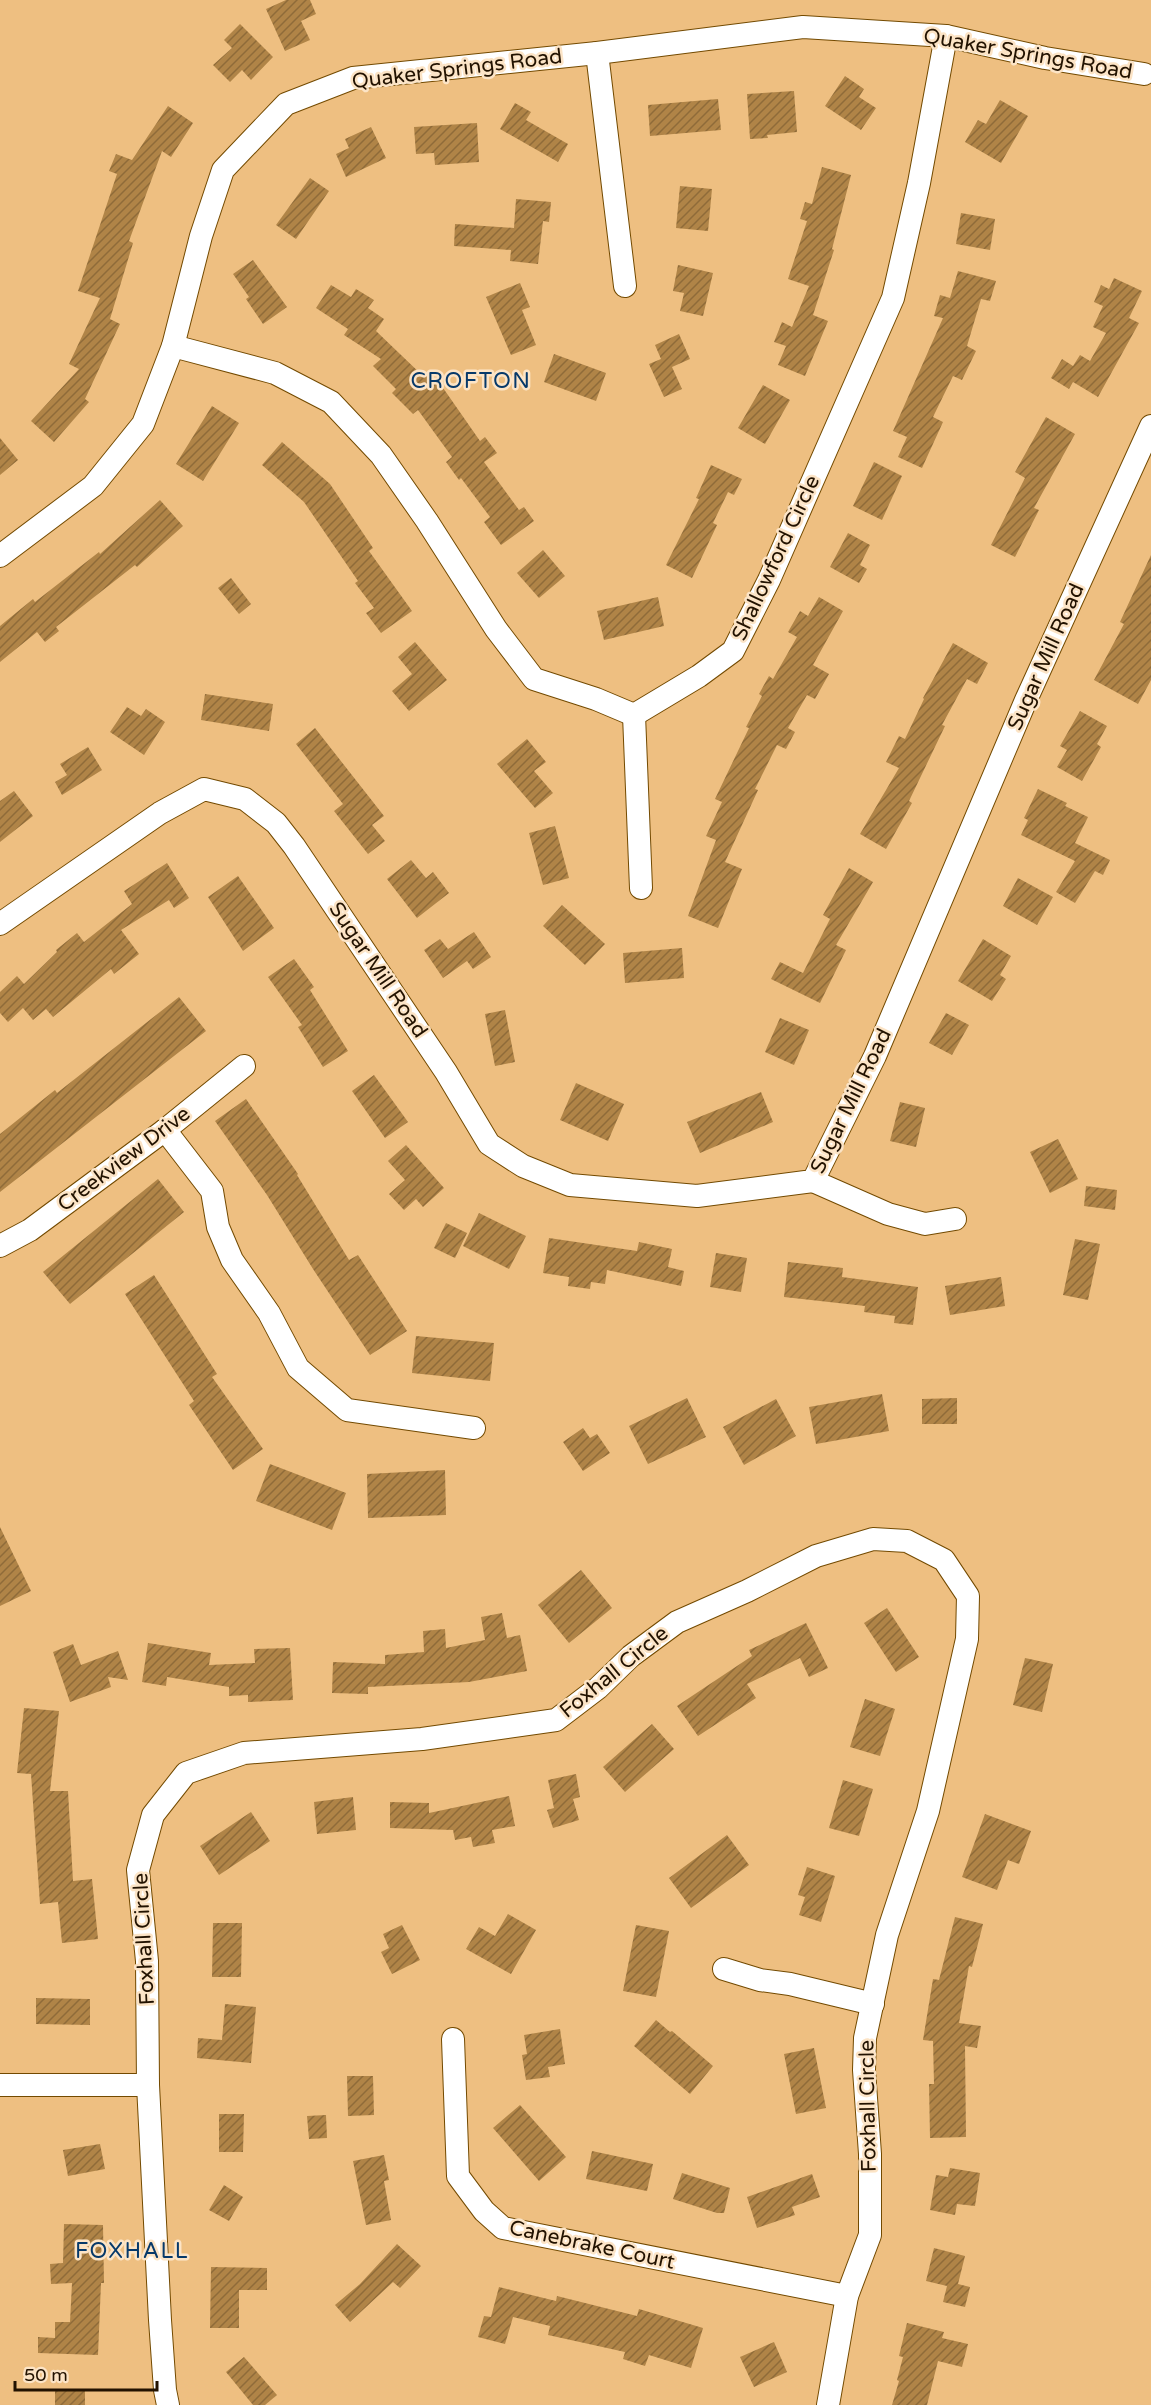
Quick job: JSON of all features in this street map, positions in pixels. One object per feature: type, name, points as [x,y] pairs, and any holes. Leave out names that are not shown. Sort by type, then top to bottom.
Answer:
[{"type":"street","name":"Quaker Springs Road","points":[[0,556],[93,486],[143,424],[173,346],[201,236],[224,170],[286,104],[353,78],[597,53],[803,27],[946,36],[1045,58],[1144,74]]},
{"type":"street","name":"Shallowford Circle","points":[[634,715],[699,676],[733,651],[770,580],[892,298],[919,183],[946,36]]},
{"type":"street","points":[[597,53],[625,286]]},
{"type":"street","points":[[173,346],[275,373],[331,402],[381,455],[496,629],[534,679],[596,699],[634,715],[641,888]]},
{"type":"street","name":"Sugar Mill Road","points":[[0,924],[160,813],[204,789],[245,799],[276,824],[294,846],[446,1072],[489,1144],[523,1166],[570,1185],[697,1196],[813,1181],[875,1056],[1026,700],[1151,426]]},
{"type":"street","name":"Creekview Drive","points":[[0,1246],[30,1230],[165,1130],[244,1066]]},
{"type":"street","points":[[165,1130],[212,1191],[218,1227],[232,1260],[269,1313],[298,1368],[347,1410],[474,1428]]},
{"type":"street","points":[[813,1181],[888,1214],[925,1224],[955,1219]]},
{"type":"street","name":"Foxhall Circle","points":[[168,2405],[160,2320],[148,2085],[147,1961],[138,1870],[153,1815],[186,1773],[244,1754],[422,1738],[556,1720],[598,1688],[631,1656],[677,1622],[747,1591],[816,1556],[873,1539],[906,1541],[944,1560],[968,1596],[967,1639],[928,1811],[887,1935],[865,2038],[864,2070],[870,2154],[870,2235],[847,2296],[828,2405]]},
{"type":"street","points":[[724,1970],[873,2004]]},
{"type":"street","name":"Canebrake Court","points":[[453,2039],[458,2176],[484,2211],[503,2228],[847,2296]]},
{"type":"street","points":[[0,2085],[148,2085]]},
{"type":"building","points":[[286,0],[310,0],[316,14],[301,21],[310,40],[285,51],[266,9]]},
{"type":"building","points":[[240,24],[273,57],[251,80],[242,70],[230,82],[213,65],[232,48],[224,40]]},
{"type":"building","points":[[845,76],[864,89],[859,97],[876,108],[861,130],[825,106]]},
{"type":"building","points":[[794,91],[797,132],[750,139],[747,94]]},
{"type":"building","points":[[718,99],[721,130],[650,136],[648,105]]},
{"type":"building","points":[[1000,100],[1028,116],[1001,163],[965,142],[978,120],[986,124]]},
{"type":"building","points":[[515,103],[531,112],[526,120],[568,144],[558,162],[500,129]]},
{"type":"building","points":[[168,106],[193,123],[171,157],[162,151],[129,241],[133,243],[110,319],[120,324],[85,399],[89,402],[54,442],[31,421],[79,369],[69,364],[100,298],[78,291],[117,174],[109,171],[116,154],[132,160]]},
{"type":"building","points":[[477,123],[479,162],[435,165],[434,153],[416,154],[414,127]]},
{"type":"building","points":[[371,127],[386,158],[346,177],[336,154],[349,148],[345,139]]},
{"type":"building","points":[[822,167],[851,175],[832,249],[834,250],[813,315],[828,321],[805,376],[778,365],[786,346],[774,342],[782,322],[792,327],[809,286],[788,279],[807,221],[800,219],[805,202],[812,204]]},
{"type":"building","points":[[310,178],[329,191],[296,239],[276,225]]},
{"type":"building","points":[[680,186],[712,189],[708,231],[676,228]]},
{"type":"building","points":[[516,199],[551,202],[549,222],[543,221],[538,264],[510,261],[511,250],[454,246],[455,224],[514,228]]},
{"type":"building","points":[[961,213],[995,219],[990,250],[956,244]]},
{"type":"building","points":[[253,260],[287,307],[263,324],[246,299],[249,297],[233,274]]},
{"type":"building","points":[[678,265],[713,273],[703,316],[680,311],[684,293],[673,291]]},
{"type":"building","points":[[958,271],[996,281],[990,301],[981,299],[967,346],[976,351],[962,380],[953,376],[933,417],[943,422],[922,468],[898,457],[907,437],[893,431],[943,318],[934,316],[940,295],[950,298]]},
{"type":"building","points":[[1114,278],[1142,291],[1129,318],[1139,323],[1098,397],[1073,382],[1069,389],[1051,378],[1062,359],[1073,366],[1080,355],[1090,361],[1106,333],[1093,327],[1103,306],[1094,302],[1101,285],[1109,289]]},
{"type":"building","points":[[520,283],[530,307],[522,310],[536,345],[511,355],[486,297]]},
{"type":"building","points":[[331,285],[351,297],[356,289],[374,300],[368,308],[384,319],[376,331],[424,377],[428,373],[441,385],[480,441],[485,437],[497,453],[484,462],[519,510],[524,507],[534,521],[501,545],[484,522],[490,517],[446,462],[452,457],[418,410],[413,414],[392,393],[396,389],[373,366],[381,359],[344,335],[348,329],[316,308]]},
{"type":"building","points":[[679,334],[690,359],[672,367],[682,389],[664,397],[649,364],[661,359],[655,345]]},
{"type":"building","points":[[554,354],[606,373],[596,401],[544,382]]},
{"type":"building","points":[[763,385],[790,400],[765,444],[738,428]]},
{"type":"building","points":[[212,406],[239,423],[203,481],[176,464]]},
{"type":"building","points":[[1046,417],[1075,434],[1034,508],[1039,510],[1015,557],[991,545],[1025,478],[1015,472]]},
{"type":"building","points":[[0,438],[18,460],[0,475]]},
{"type":"building","points":[[282,442],[330,484],[373,548],[369,551],[412,611],[381,633],[366,613],[374,608],[355,583],[358,581],[304,502],[262,465]]},
{"type":"building","points":[[874,462],[902,476],[882,520],[853,506]]},
{"type":"building","points":[[711,465],[742,479],[734,495],[728,492],[713,523],[717,525],[692,578],[666,565],[699,499],[696,498]]},
{"type":"building","points":[[160,500],[183,526],[137,567],[135,565],[56,627],[59,631],[45,642],[37,632],[0,662],[0,626],[33,599],[35,602],[99,552],[100,554]]},
{"type":"building","points":[[848,533],[870,545],[860,565],[867,569],[859,583],[830,567]]},
{"type":"building","points":[[543,550],[565,576],[539,598],[517,573]]},
{"type":"building","points":[[1151,555],[1151,680],[1138,704],[1094,680],[1124,624],[1120,622]]},
{"type":"building","points":[[231,578],[251,604],[239,614],[218,588]]},
{"type":"building","points":[[658,597],[664,626],[604,640],[597,611]]},
{"type":"building","points":[[819,597],[843,611],[813,665],[829,674],[815,699],[807,695],[788,728],[795,732],[786,749],[777,745],[755,789],[758,790],[725,862],[742,869],[718,928],[688,916],[716,840],[706,836],[722,802],[715,799],[749,728],[746,727],[762,696],[759,694],[769,676],[773,679],[797,637],[788,632],[800,611],[808,616]]},
{"type":"building","points":[[415,642],[447,680],[409,711],[392,691],[412,674],[398,657]]},
{"type":"building","points":[[953,643],[988,663],[977,684],[967,679],[942,725],[945,726],[909,801],[912,803],[886,849],[860,834],[899,768],[886,762],[899,736],[905,739],[923,698]]},
{"type":"building","points":[[205,694],[273,704],[269,731],[201,720]]},
{"type":"building","points":[[127,707],[141,716],[146,709],[165,722],[144,755],[110,732]]},
{"type":"building","points":[[1080,711],[1107,726],[1097,744],[1101,747],[1082,781],[1057,767],[1067,750],[1060,746]]},
{"type":"building","points":[[315,728],[384,816],[372,825],[385,841],[368,854],[334,811],[343,804],[296,744]]},
{"type":"building","points":[[527,739],[546,762],[534,771],[553,793],[535,808],[497,764]]},
{"type":"building","points":[[88,747],[102,770],[62,795],[55,782],[67,775],[60,764]]},
{"type":"building","points":[[1038,789],[1067,803],[1065,806],[1088,817],[1075,843],[1110,860],[1103,875],[1095,871],[1075,903],[1056,892],[1075,861],[1021,835],[1028,820],[1024,818]]},
{"type":"building","points":[[14,791],[33,816],[0,842],[0,801]]},
{"type":"building","points":[[555,826],[569,878],[543,885],[529,833]]},
{"type":"building","points":[[411,860],[426,878],[433,872],[449,893],[417,918],[387,879]]},
{"type":"building","points":[[167,863],[189,898],[174,908],[169,900],[121,930],[139,954],[114,974],[111,969],[53,1017],[46,1009],[33,1020],[23,1008],[8,1022],[0,1013],[0,992],[17,976],[24,984],[57,952],[56,950],[77,933],[84,942],[132,904],[124,891]]},
{"type":"building","points":[[849,868],[873,882],[836,945],[846,950],[820,1003],[771,979],[780,962],[803,973],[830,919],[823,915]]},
{"type":"building","points":[[238,876],[274,928],[243,951],[208,897]]},
{"type":"building","points":[[1018,878],[1053,897],[1037,925],[1003,906]]},
{"type":"building","points":[[562,905],[605,944],[585,965],[543,926]]},
{"type":"building","points":[[474,932],[491,957],[473,969],[467,961],[443,978],[424,950],[440,939],[448,949]]},
{"type":"building","points":[[983,939],[1011,956],[1000,975],[1006,979],[992,1001],[958,981]]},
{"type":"building","points":[[682,948],[684,978],[625,983],[623,953]]},
{"type":"building","points":[[294,959],[314,987],[310,990],[348,1051],[323,1067],[298,1027],[302,1025],[268,977]]},
{"type":"building","points":[[179,997],[206,1031],[0,1192],[0,1134],[55,1090],[57,1093]]},
{"type":"building","points":[[505,1010],[515,1062],[495,1066],[485,1014]]},
{"type":"building","points":[[946,1013],[969,1025],[952,1055],[929,1043]]},
{"type":"building","points":[[780,1018],[809,1030],[794,1065],[765,1052]]},
{"type":"building","points":[[374,1075],[408,1122],[385,1138],[352,1091]]},
{"type":"building","points":[[576,1083],[624,1104],[608,1141],[560,1120]]},
{"type":"building","points":[[761,1092],[773,1122],[700,1153],[687,1122]]},
{"type":"building","points":[[246,1099],[298,1174],[349,1260],[358,1255],[407,1331],[370,1355],[267,1195],[215,1121]]},
{"type":"building","points":[[900,1102],[925,1108],[916,1147],[890,1141]]},
{"type":"building","points":[[1058,1139],[1078,1179],[1050,1193],[1030,1152]]},
{"type":"building","points":[[406,1145],[444,1188],[423,1207],[416,1199],[404,1210],[389,1194],[405,1180],[388,1161]]},
{"type":"building","points":[[158,1179],[184,1212],[70,1304],[43,1272]]},
{"type":"building","points":[[1086,1186],[1117,1190],[1115,1210],[1084,1206]]},
{"type":"building","points":[[479,1213],[526,1236],[509,1269],[463,1246]]},
{"type":"building","points":[[446,1223],[467,1233],[455,1258],[434,1248]]},
{"type":"building","points":[[549,1238],[637,1251],[639,1242],[672,1249],[668,1267],[684,1271],[681,1286],[607,1270],[605,1284],[591,1282],[590,1289],[568,1286],[569,1277],[543,1273]]},
{"type":"building","points":[[1075,1239],[1100,1244],[1088,1300],[1063,1295]]},
{"type":"building","points":[[716,1253],[747,1258],[741,1292],[710,1287]]},
{"type":"building","points":[[788,1262],[843,1268],[842,1277],[918,1287],[913,1325],[894,1323],[895,1316],[864,1312],[865,1306],[784,1297]]},
{"type":"building","points":[[154,1275],[217,1374],[212,1377],[263,1449],[233,1470],[189,1405],[194,1401],[125,1294]]},
{"type":"building","points":[[1001,1277],[1005,1306],[950,1315],[945,1286]]},
{"type":"building","points":[[416,1336],[494,1343],[490,1381],[412,1373]]},
{"type":"building","points":[[882,1394],[889,1431],[816,1444],[809,1407]]},
{"type":"building","points":[[687,1398],[706,1437],[648,1464],[629,1426]]},
{"type":"building","points":[[957,1398],[957,1424],[922,1424],[922,1399]]},
{"type":"building","points":[[776,1399],[796,1436],[744,1465],[723,1427]]},
{"type":"building","points":[[583,1428],[590,1438],[597,1434],[610,1453],[583,1471],[563,1442]]},
{"type":"building","points":[[270,1464],[346,1493],[332,1530],[256,1501]]},
{"type":"building","points":[[445,1470],[446,1515],[368,1518],[367,1474]]},
{"type":"building","points":[[0,1527],[31,1591],[0,1606]]},
{"type":"building","points":[[581,1570],[612,1608],[569,1643],[538,1605]]},
{"type":"building","points":[[887,1608],[919,1657],[896,1672],[864,1623]]},
{"type":"building","points":[[502,1613],[507,1638],[520,1635],[527,1671],[469,1682],[368,1687],[368,1694],[332,1693],[333,1662],[385,1664],[385,1655],[424,1652],[423,1631],[445,1629],[446,1648],[485,1640],[481,1617]]},
{"type":"building","points":[[806,1623],[828,1668],[809,1677],[800,1658],[747,1684],[756,1698],[698,1736],[677,1706],[752,1656],[749,1650]]},
{"type":"building","points":[[148,1643],[211,1653],[209,1665],[255,1663],[254,1649],[290,1648],[293,1700],[248,1702],[248,1695],[229,1696],[229,1687],[167,1677],[166,1686],[142,1682]]},
{"type":"building","points":[[73,1644],[81,1665],[118,1651],[128,1680],[108,1677],[111,1687],[70,1702],[53,1652]]},
{"type":"building","points":[[1025,1658],[1053,1664],[1042,1712],[1013,1705]]},
{"type":"building","points":[[865,1699],[895,1709],[880,1756],[850,1747]]},
{"type":"building","points":[[24,1708],[59,1711],[50,1791],[68,1791],[73,1881],[92,1879],[98,1939],[62,1943],[58,1902],[40,1904],[31,1774],[17,1773]]},
{"type":"building","points":[[652,1724],[674,1749],[625,1792],[603,1767]]},
{"type":"building","points":[[576,1774],[580,1797],[573,1799],[579,1820],[553,1828],[547,1810],[554,1808],[548,1780]]},
{"type":"building","points":[[843,1780],[873,1789],[859,1836],[829,1828]]},
{"type":"building","points":[[509,1796],[515,1826],[492,1830],[495,1843],[473,1847],[471,1837],[455,1840],[453,1830],[390,1828],[390,1802],[429,1803],[429,1813]]},
{"type":"building","points":[[353,1797],[356,1830],[317,1834],[314,1802]]},
{"type":"building","points":[[251,1812],[270,1841],[219,1875],[200,1846]]},
{"type":"building","points":[[985,1814],[1031,1831],[1019,1864],[1008,1860],[997,1890],[962,1877]]},
{"type":"building","points":[[727,1835],[749,1865],[691,1908],[669,1878]]},
{"type":"building","points":[[807,1867],[835,1876],[821,1922],[799,1915],[805,1897],[798,1895]]},
{"type":"building","points":[[508,1914],[536,1930],[511,1974],[466,1949],[479,1927],[495,1936]]},
{"type":"building","points":[[955,1917],[983,1924],[972,1967],[969,1966],[959,2023],[981,2026],[977,2048],[965,2046],[966,2137],[930,2138],[929,2084],[934,2084],[933,2041],[923,2040],[933,1979],[939,1980]]},
{"type":"building","points":[[213,1923],[242,1923],[241,1977],[212,1977]]},
{"type":"building","points":[[402,1925],[420,1960],[392,1974],[381,1952],[389,1948],[383,1934]]},
{"type":"building","points":[[636,1925],[669,1931],[656,1997],[623,1991]]},
{"type":"building","points":[[36,1998],[90,1999],[90,2025],[36,2024]]},
{"type":"building","points":[[225,2004],[256,2007],[251,2063],[197,2058],[198,2038],[222,2040]]},
{"type":"building","points":[[656,2020],[713,2066],[690,2094],[634,2046]]},
{"type":"building","points":[[560,2029],[565,2064],[548,2067],[550,2077],[526,2080],[522,2055],[527,2054],[524,2035]]},
{"type":"building","points":[[814,2048],[826,2108],[796,2114],[784,2054]]},
{"type":"building","points":[[347,2076],[373,2076],[374,2115],[348,2116]]},
{"type":"building","points":[[520,2105],[566,2157],[539,2181],[493,2128]]},
{"type":"building","points":[[219,2114],[244,2114],[243,2152],[219,2152]]},
{"type":"building","points":[[326,2115],[327,2138],[309,2139],[307,2116]]},
{"type":"building","points":[[100,2144],[105,2169],[68,2176],[63,2150]]},
{"type":"building","points":[[592,2151],[653,2164],[647,2191],[586,2179]]},
{"type":"building","points":[[384,2155],[389,2180],[384,2181],[391,2220],[366,2225],[353,2161]]},
{"type":"building","points":[[950,2168],[980,2173],[975,2206],[957,2204],[955,2215],[930,2210],[936,2175],[948,2177]]},
{"type":"building","points":[[682,2173],[730,2188],[724,2213],[717,2213],[673,2199]]},
{"type":"building","points":[[812,2174],[820,2197],[792,2207],[795,2215],[757,2228],[747,2197]]},
{"type":"building","points":[[224,2185],[243,2197],[229,2221],[209,2210]]},
{"type":"building","points":[[64,2224],[103,2225],[104,2283],[101,2283],[98,2355],[38,2353],[38,2337],[55,2338],[55,2322],[70,2322],[72,2283],[51,2284],[50,2264],[63,2263]]},
{"type":"building","points":[[397,2244],[421,2266],[400,2288],[393,2282],[350,2322],[335,2305],[360,2284]]},
{"type":"building","points":[[934,2248],[965,2256],[958,2284],[970,2287],[965,2307],[943,2302],[947,2286],[926,2281]]},
{"type":"building","points":[[211,2267],[267,2268],[267,2290],[239,2290],[239,2328],[210,2328]]},
{"type":"building","points":[[499,2287],[556,2301],[557,2296],[637,2316],[639,2309],[703,2328],[691,2368],[649,2355],[645,2366],[623,2359],[625,2352],[548,2335],[550,2326],[513,2317],[505,2344],[478,2337],[484,2316],[491,2317]]},
{"type":"building","points":[[907,2323],[944,2332],[942,2338],[968,2344],[962,2367],[938,2361],[927,2405],[892,2405],[899,2381],[897,2380],[903,2357],[899,2356]]},
{"type":"building","points":[[774,2342],[787,2372],[754,2387],[740,2357]]},
{"type":"building","points":[[244,2357],[277,2395],[265,2405],[253,2405],[226,2372]]},
{"type":"building","points":[[55,2389],[85,2389],[85,2405],[55,2405]]},
{"type":"district","name":"CROFTON","points":[[471,381]]},
{"type":"district","name":"FOXHALL","points":[[132,2251]]}]
